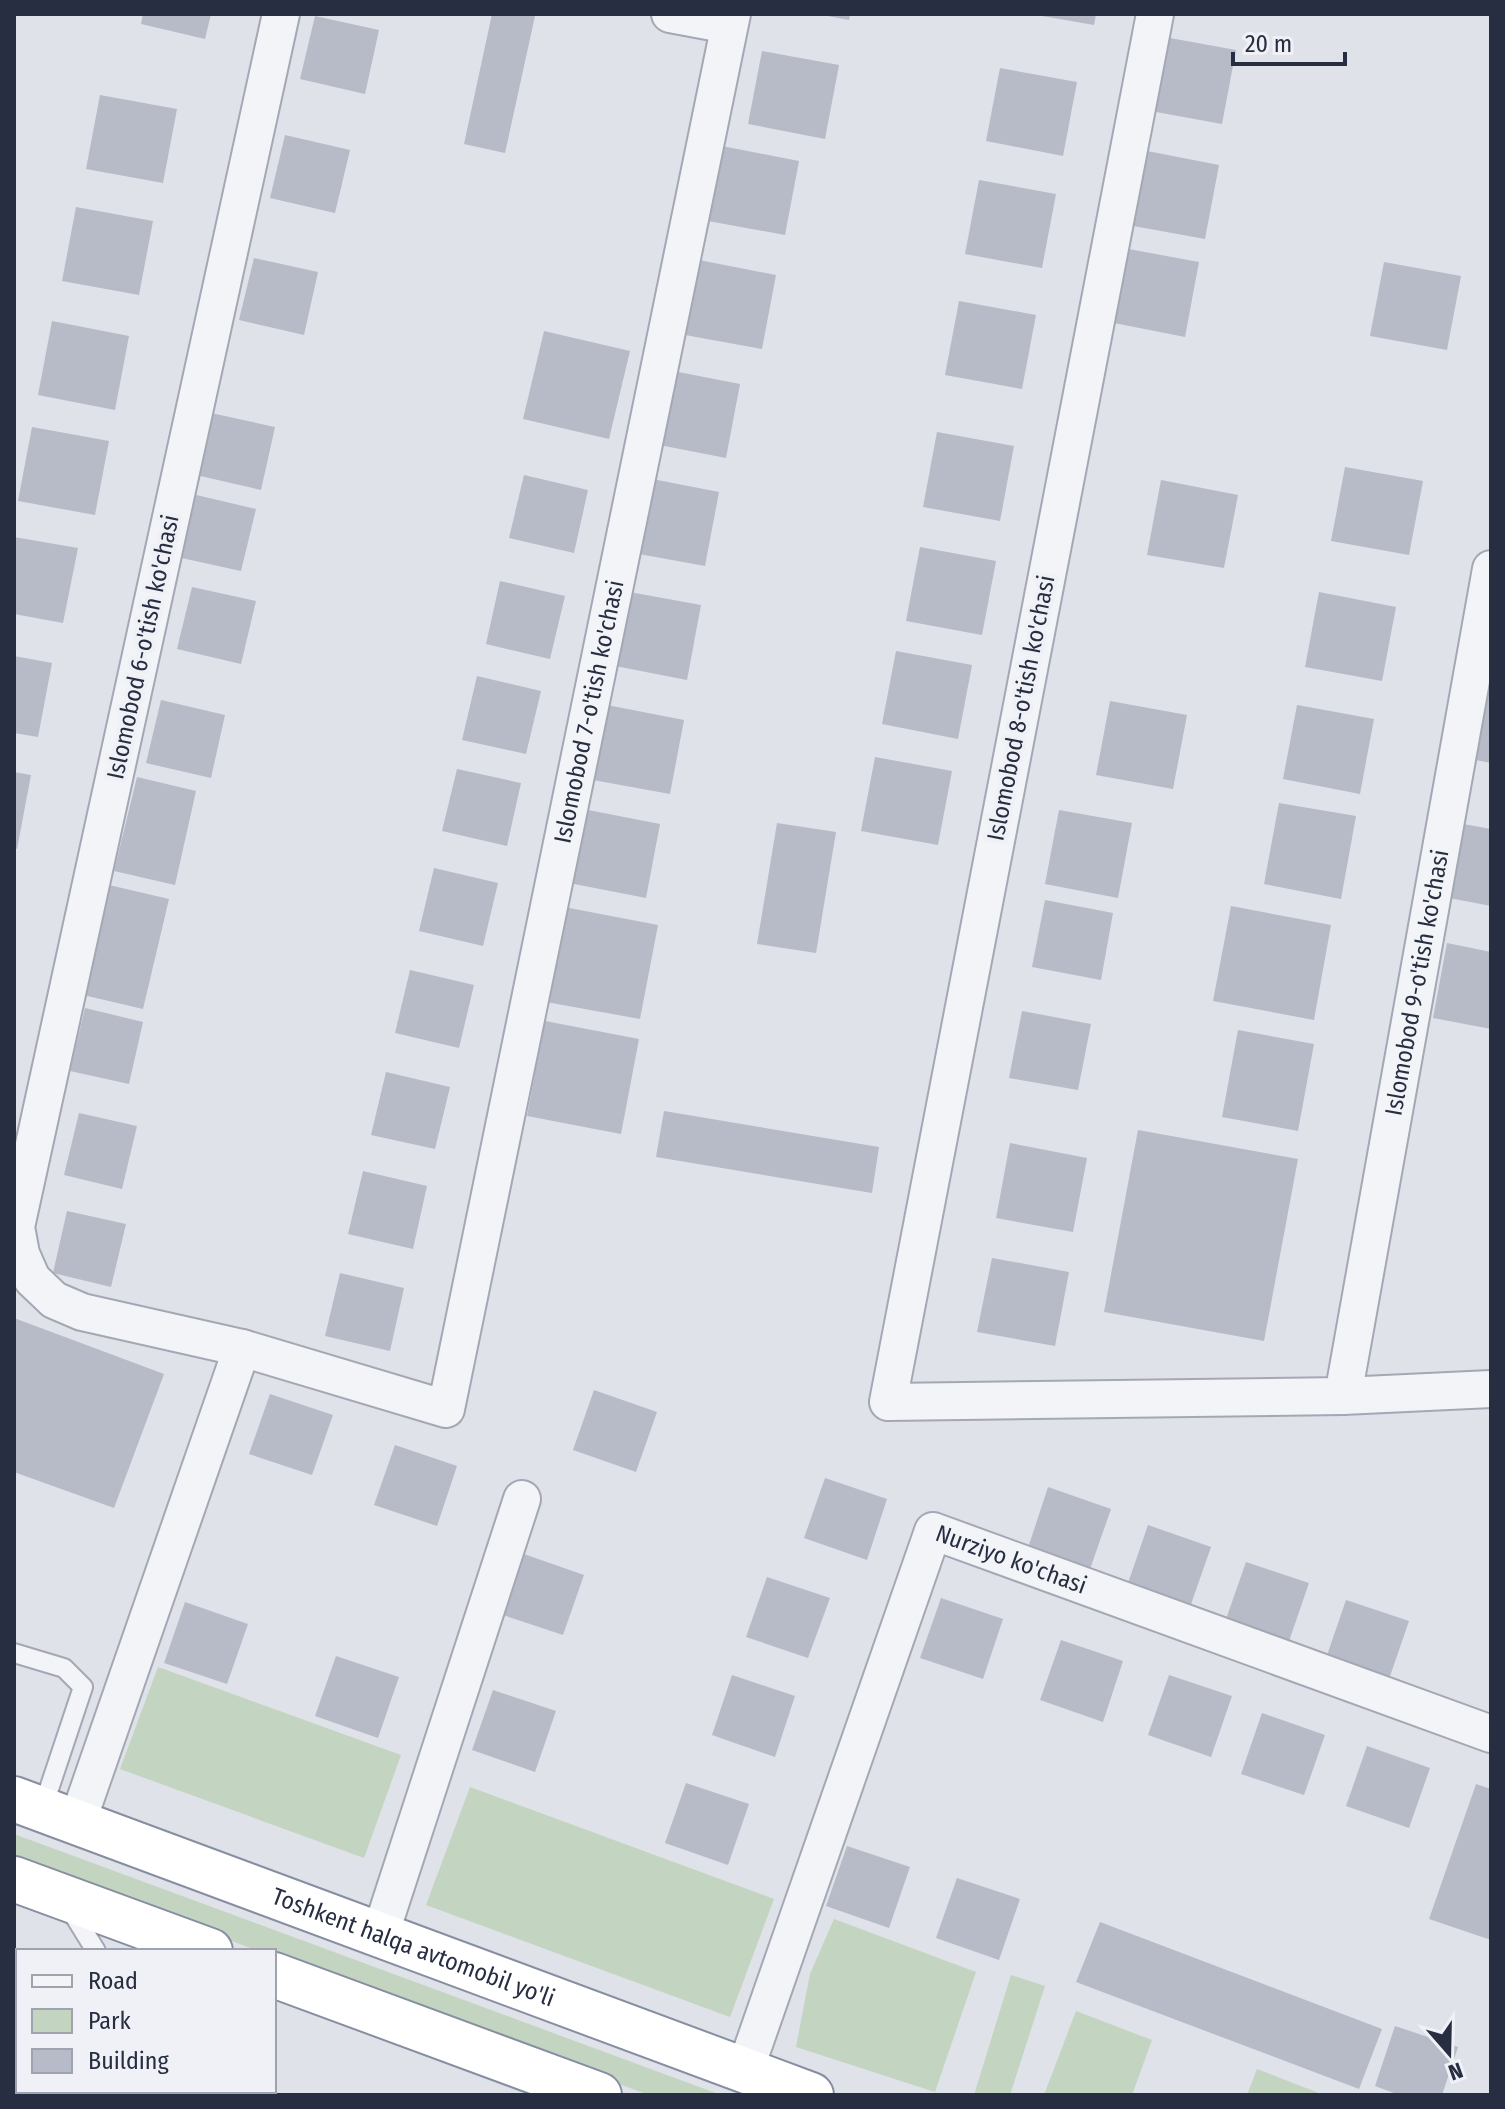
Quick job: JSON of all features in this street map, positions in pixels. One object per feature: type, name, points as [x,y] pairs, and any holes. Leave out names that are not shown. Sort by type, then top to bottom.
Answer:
[{"type":"highway","name":"Toshkent halqa avtomobil yo'li","points":[[44,1811],[811,2095]]},
{"type":"highway","points":[[14,1879],[205,1949]]},
{"type":"highway","points":[[276,1976],[599,2095]]},
{"type":"street","name":"Islomobod 6-o'tish ko'chasi","points":[[242,1348],[82,1312],[54,1300],[32,1279],[21,1254],[16,1227],[281,14]]},
{"type":"street","points":[[670,14],[730,20]]},
{"type":"street","name":"Islomobod 8-o'tish ko'chasi","points":[[1155,14],[888,1402],[1343,1396]]},
{"type":"street","name":"Islomobod 7-o'tish ko'chasi","points":[[242,1348],[446,1409],[730,20]]},
{"type":"street","name":"Islomobod 9-o'tish ko'chasi","points":[[1343,1396],[1491,569]]},
{"type":"street","points":[[44,1811],[242,1348]]},
{"type":"street","points":[[1343,1396],[1491,1389]]},
{"type":"street","points":[[380,1935],[522,1499]]},
{"type":"street","name":"Nurziyo ko'chasi","points":[[745,2070],[933,1531],[1491,1734]]},
{"type":"lane","points":[[14,1653],[64,1668],[83,1687],[44,1811]]},
{"type":"lane","points":[[62,1896],[95,1949]]},
{"type":"green space","points":[[158,1667],[401,1755],[364,1858],[120,1769]]},
{"type":"green space","points":[[470,1787],[774,1899],[730,2017],[426,1905]]},
{"type":"green space","points":[[14,1834],[721,2095],[649,2095],[276,1958],[276,1949],[254,1949],[14,1861]]},
{"type":"green space","points":[[834,1919],[976,1972],[935,2092],[796,2047],[810,1974]]},
{"type":"green space","points":[[1011,1975],[1045,1986],[1010,2095],[974,2095]]},
{"type":"green space","points":[[1076,2011],[1152,2040],[1132,2095],[1044,2095]]},
{"type":"green space","points":[[1257,2069],[1324,2095],[1247,2095]]},
{"type":"building","points":[[143,14],[211,14],[205,39],[141,24]]},
{"type":"building","points":[[492,14],[535,16],[505,153],[464,144]]},
{"type":"building","points":[[822,14],[850,14],[849,20]]},
{"type":"building","points":[[1042,14],[1096,14],[1094,25]]},
{"type":"building","points":[[315,16],[379,30],[365,94],[300,79]]},
{"type":"building","points":[[1159,36],[1236,50],[1222,124],[1145,110]]},
{"type":"building","points":[[762,51],[839,65],[825,139],[748,124]]},
{"type":"building","points":[[1000,68],[1077,82],[1063,156],[986,141]]},
{"type":"building","points":[[100,95],[177,109],[163,183],[86,169]]},
{"type":"building","points":[[285,135],[350,150],[335,213],[270,198]]},
{"type":"building","points":[[722,146],[799,161],[785,235],[708,221]]},
{"type":"building","points":[[1142,150],[1219,165],[1205,239],[1128,225]]},
{"type":"building","points":[[979,180],[1056,194],[1042,268],[965,254]]},
{"type":"building","points":[[76,207],[153,221],[139,295],[62,281]]},
{"type":"building","points":[[1123,248],[1199,262],[1185,337],[1109,322]]},
{"type":"building","points":[[254,258],[318,272],[304,335],[239,320]]},
{"type":"building","points":[[699,260],[776,275],[762,349],[685,335]]},
{"type":"building","points":[[1384,262],[1461,276],[1447,350],[1370,336]]},
{"type":"building","points":[[959,301],[1036,315],[1022,389],[945,375]]},
{"type":"building","points":[[52,321],[129,336],[115,410],[38,395]]},
{"type":"building","points":[[544,331],[630,351],[609,439],[523,419]]},
{"type":"building","points":[[663,369],[740,384],[726,458],[649,443]]},
{"type":"building","points":[[211,413],[275,427],[261,490],[196,475]]},
{"type":"building","points":[[32,427],[109,441],[95,515],[18,501]]},
{"type":"building","points":[[937,432],[1014,446],[1000,521],[923,507]]},
{"type":"building","points":[[1345,467],[1423,481],[1409,555],[1331,541]]},
{"type":"building","points":[[524,475],[588,490],[574,553],[509,538]]},
{"type":"building","points":[[642,477],[719,492],[705,566],[628,552]]},
{"type":"building","points":[[1161,480],[1238,495],[1224,568],[1147,555]]},
{"type":"building","points":[[192,494],[256,509],[241,571],[177,557]]},
{"type":"building","points":[[14,537],[78,548],[63,623],[14,614]]},
{"type":"building","points":[[920,547],[996,561],[982,635],[906,621]]},
{"type":"building","points":[[500,581],[565,596],[550,659],[486,644]]},
{"type":"building","points":[[192,587],[256,601],[241,664],[177,649]]},
{"type":"building","points":[[624,591],[701,605],[687,680],[610,665]]},
{"type":"building","points":[[1319,592],[1396,607],[1382,681],[1305,667]]},
{"type":"building","points":[[896,651],[972,665],[958,739],[882,724]]},
{"type":"building","points":[[14,656],[52,663],[38,737],[14,733]]},
{"type":"building","points":[[477,676],[541,691],[526,754],[462,740]]},
{"type":"building","points":[[1475,683],[1491,686],[1491,763],[1461,757]]},
{"type":"building","points":[[161,700],[225,715],[211,778],[146,763]]},
{"type":"building","points":[[1110,701],[1187,715],[1173,789],[1096,775]]},
{"type":"building","points":[[607,705],[684,720],[670,794],[593,780]]},
{"type":"building","points":[[1297,705],[1374,719],[1360,794],[1283,779]]},
{"type":"building","points":[[875,757],[952,771],[938,845],[861,831]]},
{"type":"building","points":[[457,769],[521,783],[507,846],[442,831]]},
{"type":"building","points":[[14,772],[31,775],[17,849],[14,848]]},
{"type":"building","points":[[137,777],[196,791],[175,885],[114,871]]},
{"type":"building","points":[[1279,803],[1356,816],[1341,899],[1264,884]]},
{"type":"building","points":[[583,809],[660,824],[646,898],[569,883]]},
{"type":"building","points":[[1059,810],[1132,823],[1118,898],[1045,884]]},
{"type":"building","points":[[777,823],[836,832],[816,953],[757,944]]},
{"type":"building","points":[[1458,823],[1491,829],[1491,906],[1444,897]]},
{"type":"building","points":[[434,868],[498,883],[483,946],[419,931]]},
{"type":"building","points":[[109,885],[169,899],[143,1009],[83,995]]},
{"type":"building","points":[[1045,900],[1113,913],[1101,980],[1032,967]]},
{"type":"building","points":[[1231,906],[1331,925],[1314,1020],[1213,1001]]},
{"type":"building","points":[[564,907],[658,925],[640,1019],[546,1002]]},
{"type":"building","points":[[1447,943],[1491,952],[1491,1029],[1433,1018]]},
{"type":"building","points":[[410,970],[474,985],[459,1048],[395,1033]]},
{"type":"building","points":[[85,1008],[143,1022],[129,1084],[70,1071]]},
{"type":"building","points":[[1022,1011],[1091,1024],[1078,1090],[1009,1078]]},
{"type":"building","points":[[545,1021],[639,1039],[621,1134],[527,1116]]},
{"type":"building","points":[[1238,1030],[1314,1044],[1298,1131],[1222,1117]]},
{"type":"building","points":[[386,1072],[450,1087],[435,1149],[371,1135]]},
{"type":"building","points":[[664,1111],[879,1147],[872,1193],[656,1157]]},
{"type":"building","points":[[79,1113],[137,1126],[122,1189],[64,1175]]},
{"type":"building","points":[[1138,1130],[1298,1159],[1264,1341],[1104,1312]]},
{"type":"building","points":[[1010,1143],[1087,1158],[1073,1232],[996,1218]]},
{"type":"building","points":[[363,1171],[427,1186],[413,1249],[348,1234]]},
{"type":"building","points":[[67,1211],[126,1224],[111,1287],[53,1273]]},
{"type":"building","points":[[992,1258],[1069,1272],[1055,1346],[977,1332]]},
{"type":"building","points":[[340,1273],[404,1288],[390,1351],[325,1336]]},
{"type":"building","points":[[14,1318],[164,1374],[114,1508],[14,1472]]},
{"type":"building","points":[[594,1390],[657,1412],[636,1472],[573,1450]]},
{"type":"building","points":[[270,1394],[333,1415],[312,1475],[249,1454]]},
{"type":"building","points":[[395,1445],[457,1466],[437,1526],[374,1505]]},
{"type":"building","points":[[825,1478],[887,1499],[867,1560],[804,1538]]},
{"type":"building","points":[[1048,1487],[1111,1509],[1090,1569],[1028,1548]]},
{"type":"building","points":[[1148,1525],[1211,1547],[1190,1607],[1127,1586]]},
{"type":"building","points":[[521,1553],[584,1575],[563,1635],[500,1614]]},
{"type":"building","points":[[1246,1562],[1309,1583],[1288,1644],[1225,1622]]},
{"type":"building","points":[[767,1577],[830,1598],[808,1658],[746,1637]]},
{"type":"building","points":[[941,1598],[1003,1619],[983,1679],[920,1658]]},
{"type":"building","points":[[1346,1600],[1409,1621],[1388,1682],[1325,1661]]},
{"type":"building","points":[[185,1602],[248,1624],[227,1684],[164,1663]]},
{"type":"building","points":[[1061,1640],[1123,1661],[1103,1722],[1040,1700]]},
{"type":"building","points":[[336,1656],[399,1677],[378,1738],[315,1716]]},
{"type":"building","points":[[732,1675],[795,1696],[775,1757],[712,1735]]},
{"type":"building","points":[[1169,1675],[1232,1696],[1211,1757],[1148,1735]]},
{"type":"building","points":[[493,1690],[556,1711],[535,1772],[472,1750]]},
{"type":"building","points":[[1262,1713],[1325,1735],[1304,1795],[1241,1774]]},
{"type":"building","points":[[1367,1746],[1430,1768],[1409,1828],[1346,1806]]},
{"type":"building","points":[[686,1783],[749,1804],[728,1865],[665,1843]]},
{"type":"building","points":[[1476,1784],[1491,1789],[1491,1940],[1429,1919]]},
{"type":"building","points":[[847,1846],[910,1867],[889,1928],[826,1906]]},
{"type":"building","points":[[957,1878],[1020,1899],[999,1960],[936,1938]]},
{"type":"building","points":[[1100,1922],[1382,2029],[1359,2089],[1076,1982]]},
{"type":"building","points":[[14,1970],[16,2038],[14,2043]]},
{"type":"building","points":[[1395,2026],[1458,2047],[1442,2095],[1399,2095],[1375,2086]]}]
